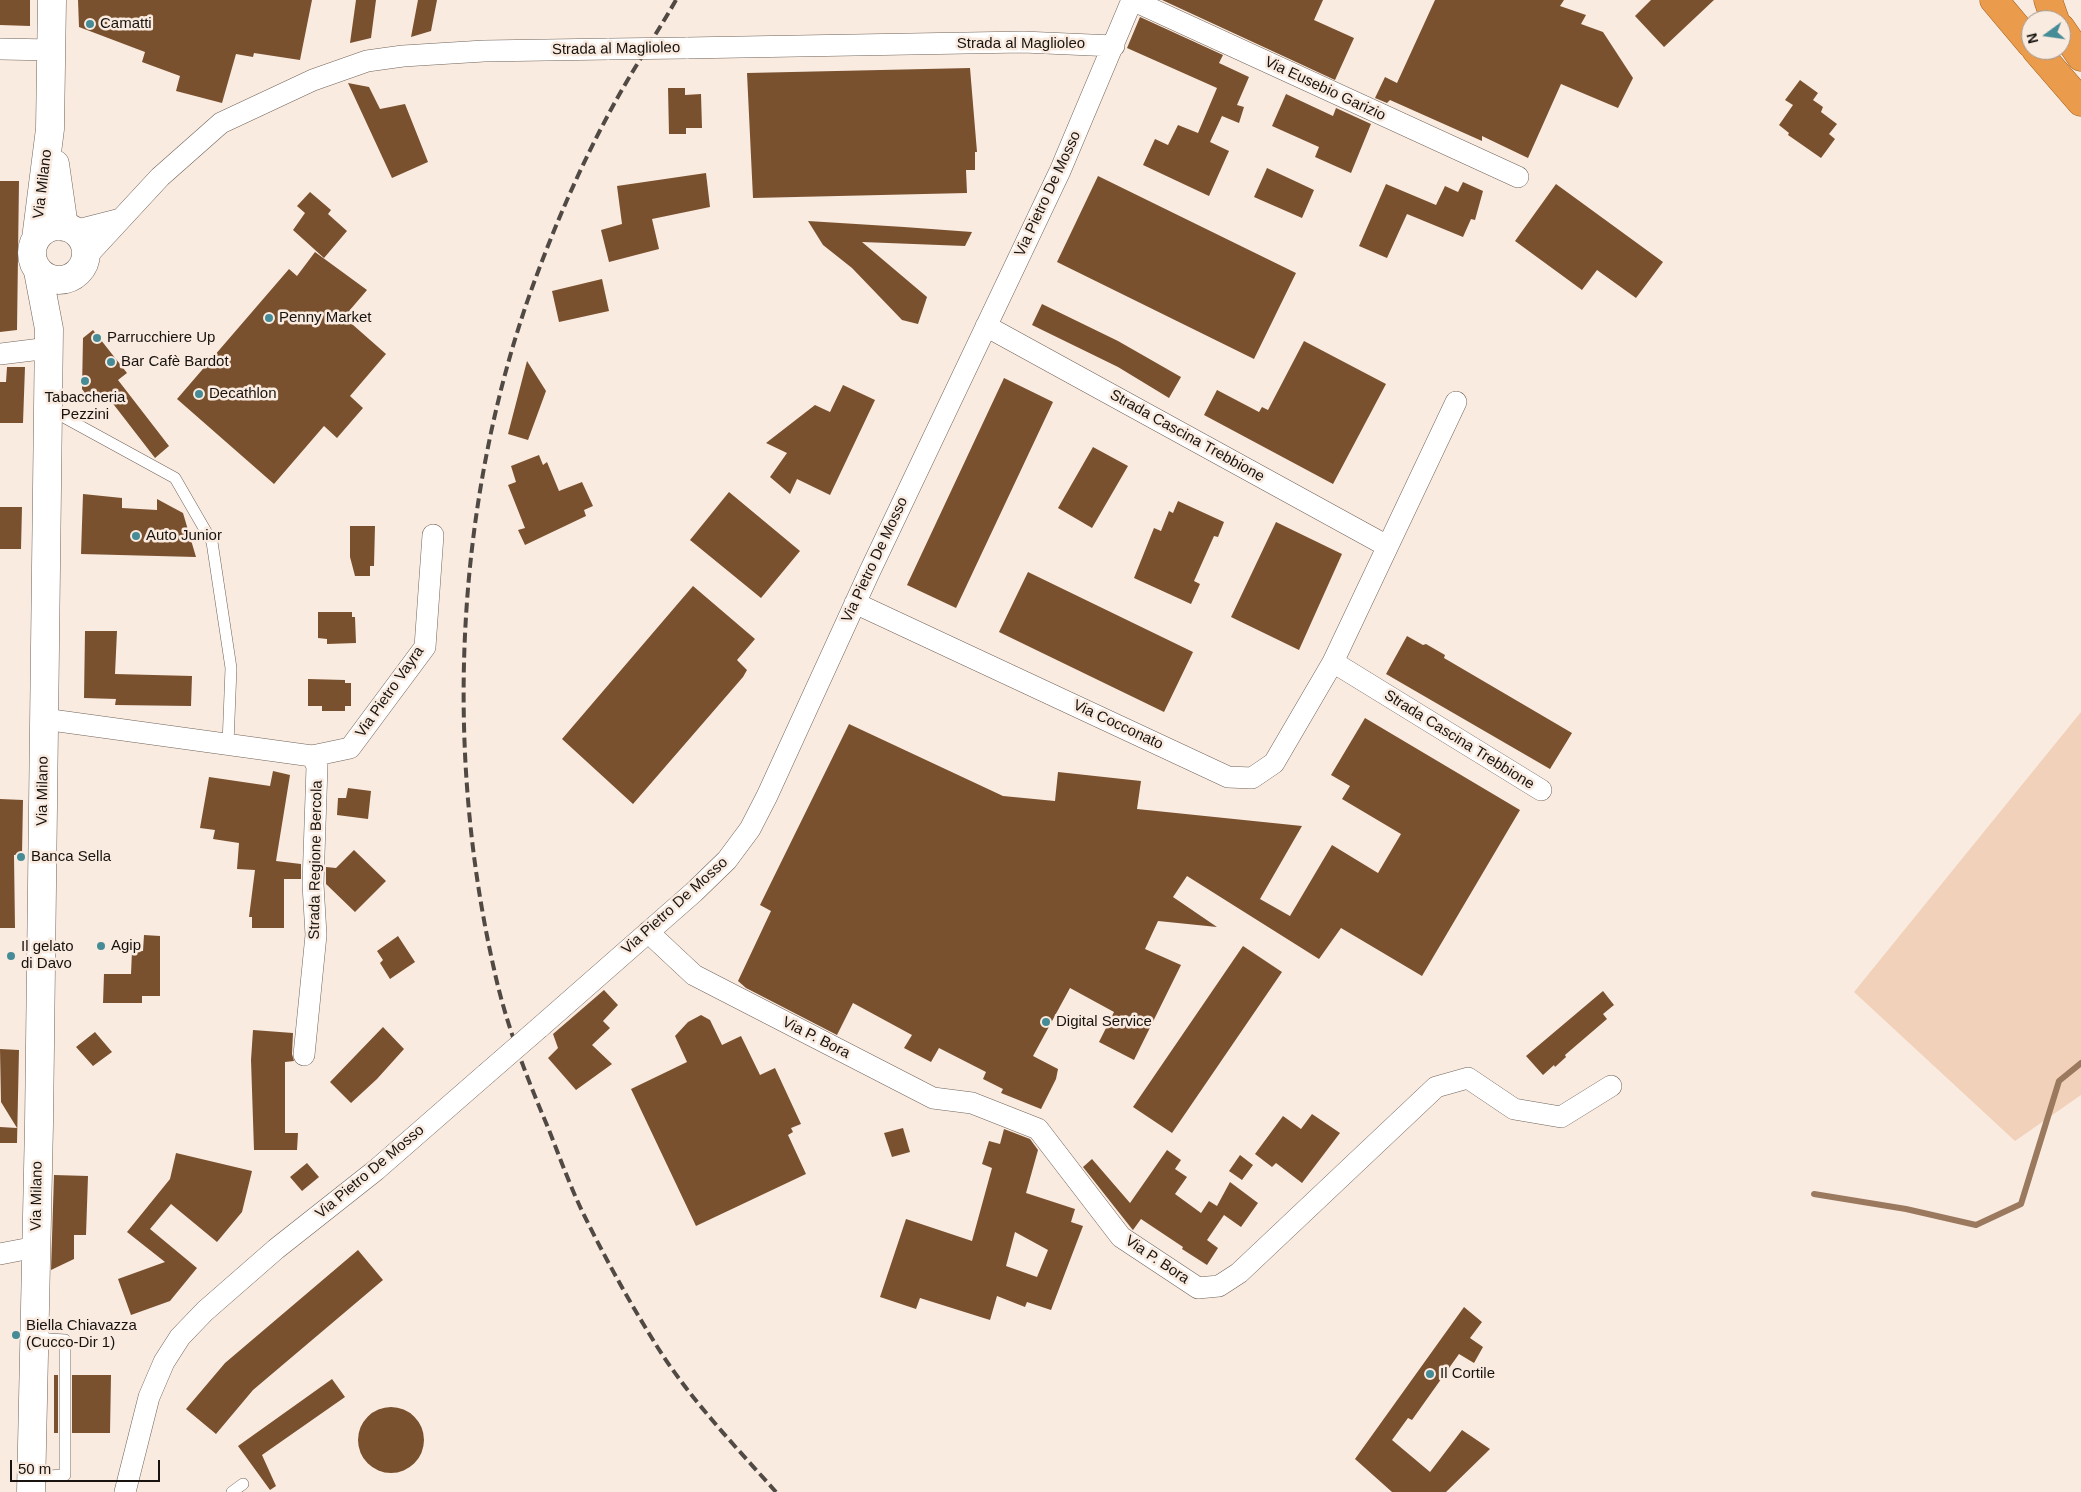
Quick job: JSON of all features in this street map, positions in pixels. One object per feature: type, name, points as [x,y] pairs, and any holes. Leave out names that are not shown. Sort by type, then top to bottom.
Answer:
[{"type":"highway","points":[[1994,0],[2021,32]]},
{"type":"highway","points":[[2071,42],[2081,57]]},
{"type":"highway","points":[[2045,60],[2081,102]]},
{"type":"main road","name":"Via Milano","points":[[36,239],[50,129],[52,0]]},
{"type":"main road","name":"Via Milano","points":[[50,129],[69,229]]},
{"type":"main road","points":[[48,228],[69,229],[84,243],[85,258],[80,271],[67,279],[51,280],[38,271],[32,255],[36,239],[48,228]]},
{"type":"main road","name":"Via Milano","points":[[31,1485],[49,339],[38,271]]},
{"type":"main road","name":"Via Milano","points":[[49,339],[67,279]]},
{"type":"street","points":[[1114,46],[1132,0]]},
{"type":"street","name":"Via Eusebio Garizio","points":[[1132,0],[1518,178]]},
{"type":"street","name":"Strada al Maglioleo","points":[[85,258],[160,177],[221,123],[332,73],[367,61],[403,56],[484,51],[1023,42],[1114,46]]},
{"type":"street","name":"Via Pietro De Mosso","points":[[125,1492],[149,1397],[164,1362],[180,1337],[205,1311],[276,1249],[376,1170],[694,892],[727,860],[750,829],[768,796],[855,604],[1060,171],[1114,46]]},
{"type":"street","points":[[0,49],[52,50]]},
{"type":"street","points":[[69,229],[121,219]]},
{"type":"street","name":"Strada Cascina Trebbione","points":[[986,326],[1387,546]]},
{"type":"street","points":[[0,354],[49,339]]},
{"type":"street","points":[[1333,662],[1456,402]]},
{"type":"street","name":"Via Pietro Vayra","points":[[312,756],[350,748],[425,647],[433,535]]},
{"type":"street","name":"Via Cocconato","points":[[855,604],[1228,776],[1252,778],[1274,763],[1333,662]]},
{"type":"street","name":"Strada Cascina Trebbione","points":[[1333,662],[1541,790]]},
{"type":"street","points":[[44,719],[312,756]]},
{"type":"street","name":"Strada Regione Bercola","points":[[304,1055],[316,934],[313,884],[317,766],[312,756]]},
{"type":"street","name":"Via P. Bora","points":[[648,932],[694,975],[933,1098],[972,1103],[1038,1129],[1121,1237],[1198,1288],[1219,1286],[1239,1274],[1436,1087],[1468,1078],[1514,1109],[1561,1117],[1611,1086]]},
{"type":"street","points":[[0,1254],[36,1246]]},
{"type":"lane","points":[[48,409],[175,478],[212,542],[232,668],[228,744]]},
{"type":"lane","points":[[232,1492],[242,1484]]},
{"type":"shaded area","points":[[2081,712],[2081,1095],[2015,1141],[1854,992]]},
{"type":"building","points":[[0,0],[30,0],[30,26],[0,25]]},
{"type":"building","points":[[78,0],[312,0],[300,60],[254,53],[253,57],[236,54],[222,103],[176,91],[180,76],[142,62],[145,52],[79,27]]},
{"type":"building","points":[[356,0],[376,0],[371,38],[350,43]]},
{"type":"building","points":[[418,0],[437,0],[431,31],[411,37]]},
{"type":"building","points":[[1162,0],[1323,0],[1314,20],[1354,38],[1335,80]]},
{"type":"building","points":[[1435,0],[1564,0],[1560,6],[1586,15],[1581,24],[1603,32],[1633,78],[1618,108],[1561,84],[1528,158],[1482,136],[1482,141],[1390,100],[1387,103],[1375,98],[1385,77],[1397,83]]},
{"type":"building","points":[[1651,0],[1714,0],[1664,47],[1635,16]]},
{"type":"building","points":[[1140,17],[1223,55],[1219,63],[1249,77],[1237,105],[1244,107],[1239,123],[1222,116],[1210,142],[1229,151],[1209,196],[1143,165],[1155,139],[1168,145],[1178,125],[1198,133],[1217,88],[1127,48]]},
{"type":"building","points":[[970,68],[977,152],[975,152],[975,170],[966,170],[967,193],[753,198],[747,73]]},
{"type":"building","points":[[1800,80],[1818,93],[1813,100],[1823,107],[1821,112],[1837,124],[1829,134],[1835,139],[1821,158],[1788,135],[1789,133],[1779,125],[1793,105],[1785,100]]},
{"type":"building","points":[[348,83],[369,87],[380,109],[405,104],[428,162],[392,178]]},
{"type":"building","points":[[668,88],[685,88],[685,95],[701,94],[702,128],[686,128],[686,134],[669,134]]},
{"type":"building","points":[[1286,94],[1333,116],[1336,108],[1371,124],[1351,173],[1315,157],[1319,147],[1272,126]]},
{"type":"building","points":[[1267,168],[1314,190],[1302,218],[1254,197]]},
{"type":"building","points":[[706,173],[710,207],[652,219],[659,249],[609,262],[601,230],[622,224],[617,186]]},
{"type":"building","points":[[1098,176],[1296,273],[1254,359],[1057,262]]},
{"type":"building","points":[[0,181],[19,181],[17,330],[0,332]]},
{"type":"building","points":[[1463,182],[1483,191],[1475,220],[1471,219],[1463,237],[1407,214],[1387,258],[1359,246],[1386,184],[1436,205],[1445,186],[1458,192]]},
{"type":"building","points":[[1556,184],[1663,262],[1636,298],[1597,270],[1582,290],[1515,241]]},
{"type":"building","points":[[310,192],[331,210],[328,214],[347,231],[324,258],[293,230],[305,213],[297,206]]},
{"type":"building","points":[[808,221],[972,232],[965,246],[862,242],[927,297],[918,324],[902,320],[852,268],[823,245]]},
{"type":"building","points":[[315,252],[367,290],[344,317],[386,354],[350,396],[363,408],[337,438],[324,426],[274,484],[177,399],[289,269],[297,276]]},
{"type":"building","points":[[602,279],[609,311],[559,322],[552,291]]},
{"type":"building","points":[[1042,304],[1118,341],[1181,377],[1169,398],[1118,367],[1032,325]]},
{"type":"building","points":[[93,330],[127,373],[118,380],[169,446],[155,458],[104,392],[90,400],[82,389],[83,338]]},
{"type":"building","points":[[1304,341],[1386,384],[1333,484],[1204,415],[1217,390],[1259,412],[1262,407],[1268,410]]},
{"type":"building","points":[[527,361],[546,391],[528,440],[508,434]]},
{"type":"building","points":[[7,367],[25,367],[23,423],[0,423],[0,382],[6,382]]},
{"type":"building","points":[[1004,378],[1053,402],[956,608],[907,585]]},
{"type":"building","points":[[843,385],[875,400],[830,495],[797,479],[790,494],[770,477],[787,453],[766,443],[815,405],[830,412]]},
{"type":"building","points":[[1093,447],[1128,466],[1092,528],[1058,508]]},
{"type":"building","points":[[539,455],[543,465],[547,462],[559,491],[582,482],[593,506],[584,510],[586,516],[525,545],[518,530],[525,528],[508,485],[516,482],[511,466]]},
{"type":"building","points":[[729,492],[800,551],[761,598],[690,540]]},
{"type":"building","name":"Auto Junior","points":[[83,494],[122,498],[122,508],[157,510],[157,499],[183,513],[196,557],[81,554]]},
{"type":"building","points":[[1178,501],[1224,522],[1218,537],[1214,536],[1194,581],[1200,584],[1191,604],[1134,578],[1154,528],[1161,531],[1169,511],[1173,513]]},
{"type":"building","points":[[0,507],[22,507],[21,549],[0,549]]},
{"type":"building","points":[[1276,522],[1342,554],[1299,650],[1231,617]]},
{"type":"building","points":[[350,526],[375,526],[374,566],[370,566],[370,576],[355,576],[350,557]]},
{"type":"building","points":[[1028,572],[1193,652],[1164,712],[999,632]]},
{"type":"building","points":[[693,586],[755,639],[737,660],[747,670],[633,804],[562,739]]},
{"type":"building","points":[[318,612],[352,612],[352,617],[355,617],[356,643],[327,644],[327,639],[318,638]]},
{"type":"building","points":[[85,631],[117,631],[115,674],[192,676],[191,706],[115,705],[116,699],[84,698]]},
{"type":"building","points":[[1407,636],[1445,655],[1444,658],[1572,733],[1550,769],[1386,674]]},
{"type":"building","points":[[308,679],[345,680],[345,683],[351,683],[351,706],[345,706],[345,711],[322,711],[322,706],[308,706]]},
{"type":"building","points":[[1365,718],[1520,810],[1422,976],[1341,928],[1319,959],[1187,876],[1173,897],[1217,927],[1158,921],[1145,949],[1181,965],[1134,1060],[1099,1042],[1114,1012],[1070,988],[1033,1056],[1058,1069],[1056,1079],[1041,1109],[1001,1093],[1003,1089],[983,1079],[986,1072],[939,1048],[931,1062],[904,1048],[912,1035],[853,1003],[837,1035],[746,988],[738,981],[771,911],[760,905],[849,724],[1003,796],[1055,801],[1058,772],[1141,781],[1137,809],[1302,826],[1260,899],[1290,916],[1332,845],[1378,873],[1401,834],[1342,799],[1350,786],[1331,775]]},
{"type":"building","points":[[273,771],[290,775],[276,861],[301,864],[301,879],[284,879],[284,928],[252,928],[252,917],[249,917],[255,870],[237,869],[239,843],[213,839],[215,830],[200,828],[209,777],[270,786]]},
{"type":"building","points":[[348,788],[371,791],[368,819],[337,815],[338,798],[346,798]]},
{"type":"building","points":[[0,799],[23,800],[22,855],[14,855],[15,928],[0,928]]},
{"type":"building","points":[[354,850],[386,881],[355,912],[326,884],[326,867],[336,868]]},
{"type":"building","points":[[144,935],[160,936],[160,996],[142,996],[142,1003],[103,1003],[104,974],[131,974],[132,951],[143,951]]},
{"type":"building","points":[[398,936],[415,962],[390,979],[380,963],[383,960],[377,951]]},
{"type":"building","points":[[1243,946],[1282,972],[1172,1133],[1133,1107]]},
{"type":"building","points":[[604,990],[618,1005],[603,1021],[610,1028],[592,1045],[612,1064],[576,1090],[548,1058],[558,1048],[553,1034]]},
{"type":"building","points":[[1603,991],[1614,1005],[1603,1014],[1607,1019],[1565,1055],[1566,1057],[1555,1067],[1554,1065],[1543,1075],[1526,1056]]},
{"type":"building","points":[[701,1015],[710,1020],[722,1045],[741,1036],[760,1075],[775,1068],[801,1124],[791,1128],[793,1132],[788,1135],[806,1174],[696,1226],[631,1089],[687,1062],[675,1036],[688,1022]]},
{"type":"building","points":[[383,1027],[404,1049],[377,1079],[351,1103],[330,1082]]},
{"type":"building","points":[[253,1030],[293,1033],[292,1054],[294,1061],[285,1062],[285,1133],[298,1133],[297,1150],[254,1150],[251,1060]]},
{"type":"building","points":[[95,1032],[112,1052],[93,1066],[76,1047]]},
{"type":"building","points":[[0,1049],[19,1050],[17,1143],[0,1143],[0,1127],[17,1128],[1,1102]]},
{"type":"building","points":[[1312,1114],[1340,1133],[1302,1183],[1276,1163],[1272,1167],[1255,1154],[1283,1116],[1301,1129]]},
{"type":"building","points":[[903,1128],[910,1152],[892,1157],[884,1133]]},
{"type":"building","points":[[1004,1129],[1030,1139],[1038,1150],[1026,1193],[1075,1209],[1071,1222],[1083,1226],[1051,1310],[1027,1302],[1025,1307],[997,1296],[990,1320],[920,1298],[916,1309],[880,1297],[906,1219],[972,1241],[992,1168],[982,1164],[989,1141],[1000,1144]],"holes":[[[1015,1232],[1048,1250],[1037,1277],[1006,1266]]]},
{"type":"building","points":[[1167,1150],[1181,1160],[1175,1169],[1187,1177],[1175,1194],[1201,1213],[1209,1201],[1217,1206],[1230,1182],[1258,1203],[1241,1227],[1224,1215],[1207,1240],[1218,1248],[1207,1265],[1141,1219],[1133,1230],[1083,1167],[1092,1159],[1130,1203]]},
{"type":"building","points":[[176,1153],[252,1171],[242,1212],[217,1242],[171,1204],[150,1229],[197,1268],[170,1301],[131,1315],[118,1279],[165,1262],[127,1232],[170,1179]]},
{"type":"building","points":[[1240,1155],[1253,1165],[1242,1180],[1229,1171]]},
{"type":"building","points":[[307,1163],[319,1177],[302,1191],[290,1177]]},
{"type":"building","points":[[54,1175],[88,1176],[86,1235],[74,1235],[74,1259],[51,1270]]},
{"type":"building","points":[[358,1250],[383,1280],[253,1390],[216,1434],[186,1409],[225,1363]]},
{"type":"building","points":[[1464,1307],[1482,1322],[1470,1338],[1483,1347],[1474,1363],[1459,1354],[1412,1420],[1408,1418],[1392,1440],[1430,1472],[1462,1430],[1490,1449],[1446,1492],[1392,1492],[1355,1459]]},
{"type":"building","points":[[54,1375],[58,1375],[58,1433],[54,1433]]},
{"type":"building","points":[[72,1375],[111,1375],[110,1433],[72,1433]]},
{"type":"building","points":[[332,1379],[345,1397],[262,1455],[276,1486],[270,1490],[238,1446]]},
{"type":"building","points":[[391,1407],[403,1410],[414,1417],[421,1428],[424,1440],[421,1452],[414,1463],[403,1470],[391,1473],[379,1470],[368,1463],[361,1452],[358,1440],[361,1428],[368,1417],[379,1410]]},
{"type":"waterway","points":[[1814,1194],[1906,1209],[1976,1225],[2021,1204],[2059,1081],[2081,1063]]},
{"type":"railway","points":[[676,0],[614,104],[577,178],[535,279],[502,385],[484,467],[472,550],[465,635],[464,719],[468,804],[478,887],[499,990],[525,1071],[578,1203],[619,1281],[648,1332],[671,1367],[714,1422],[776,1492]]},
{"type":"place","name":"Camatti","points":[[90,24]]},
{"type":"place","name":"Penny Market","points":[[269,318]]},
{"type":"place","name":"Parrucchiere Up","points":[[97,338]]},
{"type":"place","name":"Bar Cafè Bardot","points":[[111,362]]},
{"type":"place","name":"Tabaccheria Pezzini","points":[[85,381]]},
{"type":"place","name":"Decathlon","points":[[199,394]]},
{"type":"place","name":"Auto Junior","points":[[136,536]]},
{"type":"place","name":"Banca Sella","points":[[21,857]]},
{"type":"place","name":"Agip","points":[[101,946]]},
{"type":"place","name":"Il gelato di Davo","points":[[11,956]]},
{"type":"place","name":"Digital Service","points":[[1046,1022]]},
{"type":"place","name":"Biella Chiavazza (Cucco-Dir 1)","points":[[16,1335]]},
{"type":"place","name":"Il Cortile","points":[[1430,1374]]}]
